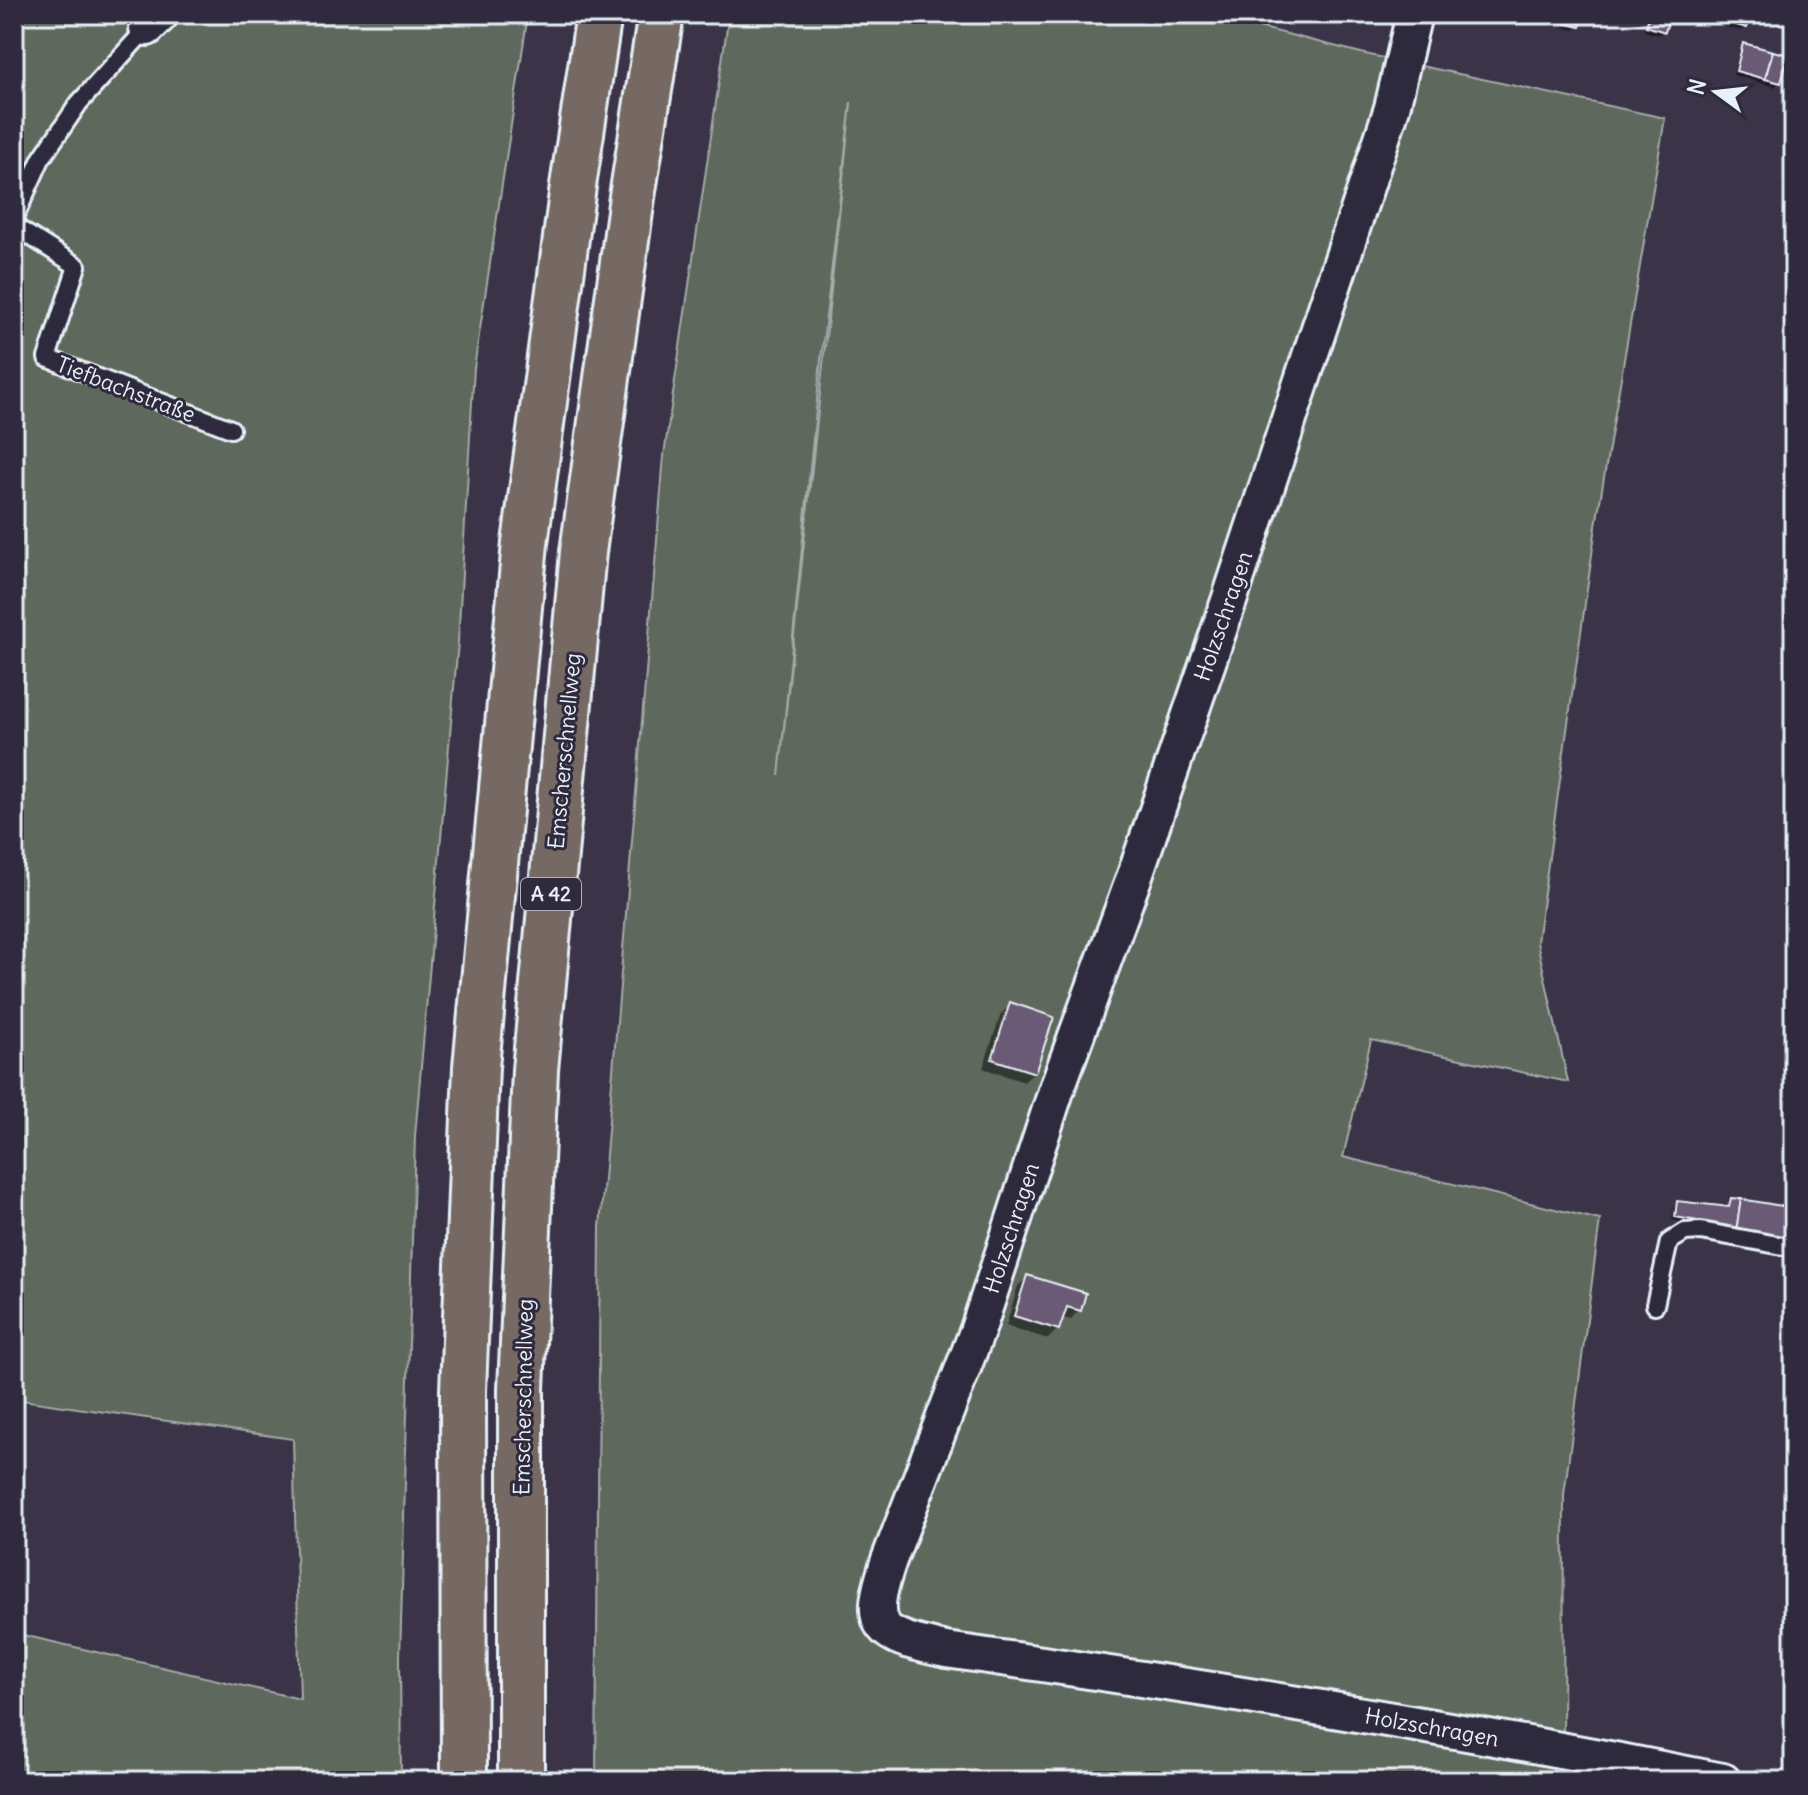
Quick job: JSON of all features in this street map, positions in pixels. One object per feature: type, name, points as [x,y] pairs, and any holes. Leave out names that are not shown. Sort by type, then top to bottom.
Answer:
[{"type":"highway","name":"A 42","points":[[464,1781],[463,1391],[476,1067],[525,543],[599,14]]},
{"type":"highway","name":"Emscherschnellweg","points":[[521,1781],[521,1389],[535,1070],[583,552],[632,197],[661,14]]},
{"type":"street","name":"Holzschragen","points":[[1414,14],[1392,108],[1230,598],[1134,878],[1056,1091],[978,1329],[889,1560],[877,1594],[876,1608],[880,1622],[892,1634],[910,1642],[946,1650],[1178,1683],[1723,1781]]},
{"type":"lane","points":[[14,219],[41,159],[79,103],[154,21]]},
{"type":"lane","name":"Tiefbachstraße","points":[[14,226],[77,266],[47,358],[231,429]]},
{"type":"lane","points":[[1655,1305],[1669,1242],[1676,1236],[1701,1231],[1794,1248]]},
{"type":"shaded area","points":[[14,14],[528,14],[474,368],[458,642],[415,1136],[400,1658],[401,1781],[14,1781],[14,1633],[300,1699],[293,1439],[14,1399]]},
{"type":"shaded area","points":[[729,14],[1208,14],[1365,54],[1665,118],[1597,519],[1537,942],[1568,1082],[1371,1040],[1343,1157],[1600,1220],[1564,1495],[1563,1750],[1560,1766],[1632,1781],[596,1781],[600,1227],[664,455]],"holes":[[[851,102],[779,776],[821,360]]]},
{"type":"building","points":[[1551,14],[1584,14],[1580,27],[1550,19]]},
{"type":"building","points":[[1650,14],[1670,14],[1665,32],[1646,26]]},
{"type":"building","points":[[1697,14],[1751,14],[1747,28]]},
{"type":"building","points":[[1743,43],[1773,51],[1765,79],[1736,71]]},
{"type":"building","points":[[1773,51],[1789,55],[1781,83],[1765,79]]},
{"type":"building","points":[[1790,171],[1794,171],[1794,198],[1791,198]]},
{"type":"building","points":[[1010,1002],[1054,1017],[1035,1073],[992,1059]]},
{"type":"building","points":[[1731,1198],[1741,1199],[1737,1228],[1675,1217],[1677,1201],[1729,1207]]},
{"type":"building","points":[[1741,1199],[1794,1208],[1794,1241],[1736,1231]]},
{"type":"building","points":[[1027,1275],[1086,1293],[1081,1311],[1067,1307],[1059,1330],[1014,1316]]}]
